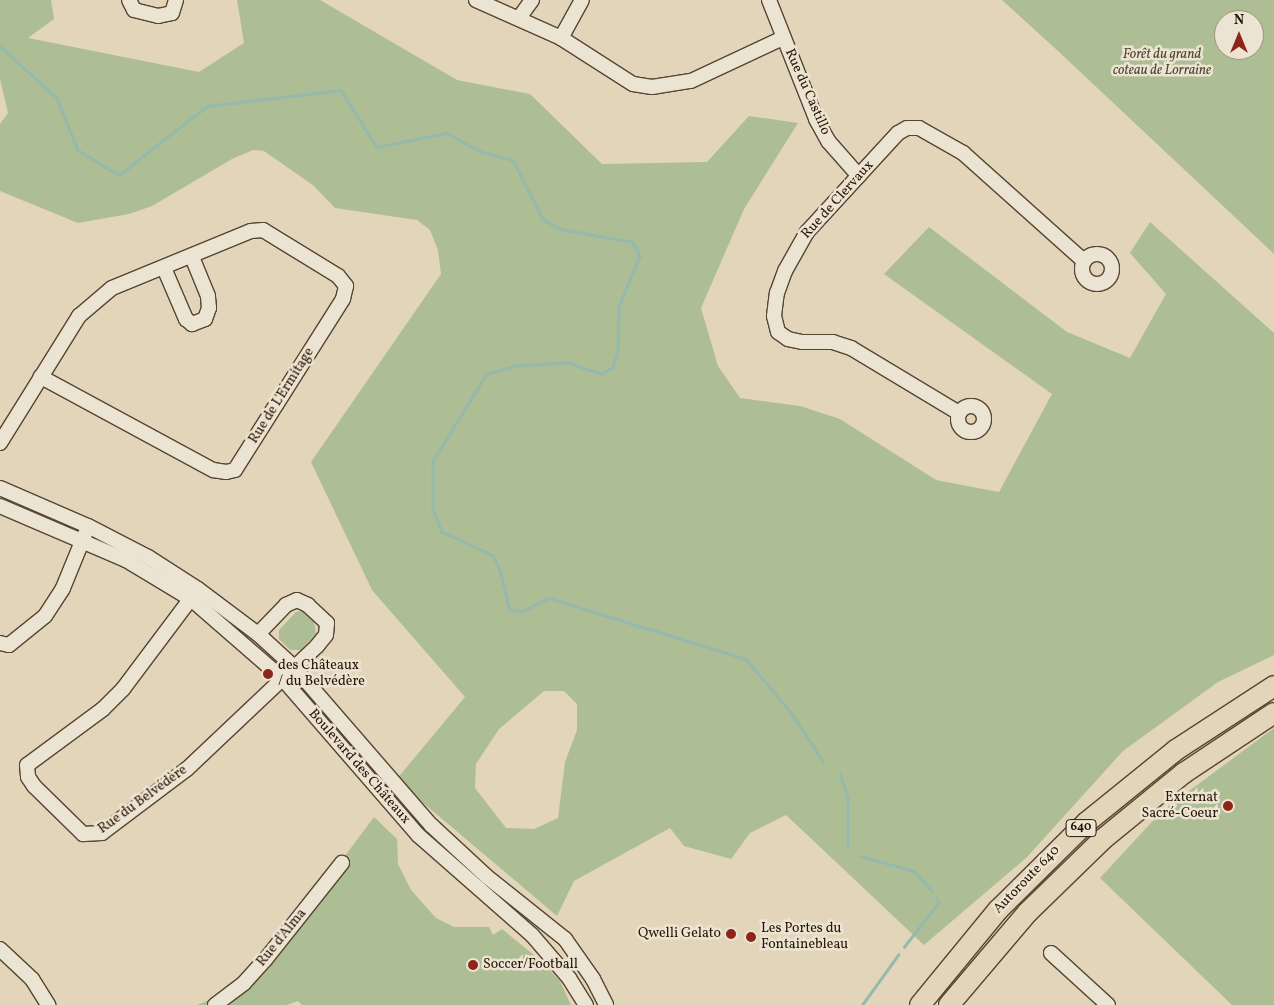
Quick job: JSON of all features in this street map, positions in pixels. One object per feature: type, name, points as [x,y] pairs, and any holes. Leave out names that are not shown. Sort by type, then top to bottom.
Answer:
[{"type":"highway","name":"Autoroute 640","points":[[920,1005],[1004,903],[1087,822],[1176,750],[1274,686]]},
{"type":"highway","name":"Autoroute 640","points":[[949,1005],[1028,912],[1095,846],[1178,778],[1274,713]]},
{"type":"street","points":[[129,0],[134,10],[158,16],[172,13],[176,0]]},
{"type":"street","points":[[476,0],[562,38],[633,84],[652,87],[691,81],[783,38]]},
{"type":"street","points":[[520,18],[532,0]]},
{"type":"street","points":[[562,38],[582,0]]},
{"type":"street","name":"Rue du Castillo","points":[[769,0],[816,119],[829,142],[859,176]]},
{"type":"street","name":"Rue de Clervaux","points":[[959,413],[851,348],[833,342],[802,342],[788,339],[778,332],[774,316],[784,271],[807,232],[898,133],[908,128],[919,128],[963,152],[1084,261]]},
{"type":"street","name":"Rue de L'Ermitage","points":[[0,442],[79,316],[91,302],[112,288],[251,232],[263,230],[338,276],[346,286],[343,299],[235,470],[226,472],[213,470],[41,377]]},
{"type":"street","points":[[164,268],[186,319],[192,324],[205,319],[209,308],[208,296],[192,257]]},
{"type":"street","name":"Boulevard des Châteaux","points":[[0,488],[88,526],[258,634],[294,667],[431,824],[486,876],[565,939],[594,979],[606,1005]]},
{"type":"street","name":"Boulevard des Châteaux","points":[[0,506],[126,560],[195,594],[282,678],[418,835],[553,956],[586,1005]]},
{"type":"street","points":[[0,643],[9,645],[44,616],[63,588],[88,526]]},
{"type":"street","name":"Rue du Belvédère","points":[[195,594],[123,689],[103,709],[27,765],[28,777],[34,786],[84,834],[102,833],[187,769],[294,667]]},
{"type":"street","points":[[258,634],[286,605],[297,600],[308,605],[327,623],[326,635],[294,667]]},
{"type":"street","name":"Rue d'Alma","points":[[215,1005],[244,983],[266,960],[342,863]]},
{"type":"street","points":[[0,948],[32,979],[48,1005]]},
{"type":"street","points":[[1051,953],[1108,1005]]},
{"type":"green space","points":[[0,0],[51,0],[54,19],[28,38],[199,72],[244,43],[237,0],[320,0],[457,80],[530,94],[602,164],[707,162],[749,116],[798,123],[744,209],[701,308],[718,366],[740,398],[800,406],[840,419],[936,480],[999,492],[1052,394],[884,274],[929,227],[1067,332],[1130,358],[1166,294],[1130,253],[1150,222],[1274,333],[1274,655],[1218,682],[1123,751],[1027,857],[924,945],[786,815],[750,833],[731,859],[684,846],[670,828],[574,881],[557,916],[396,780],[465,697],[372,590],[311,462],[441,274],[438,250],[430,230],[417,220],[335,208],[314,186],[264,151],[253,150],[232,159],[152,206],[129,214],[78,223],[0,191],[0,124],[8,113],[0,79]],"holes":[[[544,691],[564,691],[577,704],[577,730],[565,762],[558,818],[534,829],[506,828],[475,788],[476,764],[499,729]]]},
{"type":"green space","name":"Forêt du grand coteau de Lorraine","points":[[1002,0],[1274,0],[1274,254],[1058,51]]},
{"type":"green space","points":[[303,611],[314,621],[316,634],[301,650],[290,650],[279,639],[279,630],[296,612]]},
{"type":"green space","name":"Externat Sacré-Coeur","points":[[1274,728],[1274,1005],[1232,1005],[1100,878],[1162,811]]},
{"type":"green space","points":[[374,817],[397,839],[398,864],[411,890],[436,918],[454,927],[489,927],[493,935],[502,929],[540,960],[560,981],[571,1005],[302,1005],[298,1001],[287,1005],[197,1005],[239,988],[266,962]]},
{"type":"waterway","points":[[0,46],[57,98],[78,150],[119,175],[207,106],[341,90],[377,147],[447,133],[479,151],[513,160],[543,219],[560,229],[633,242],[640,256],[619,307],[618,350],[613,368],[601,374],[568,363],[517,366],[487,374],[433,461],[433,509],[442,532],[493,555],[500,570],[510,610],[523,611],[549,598],[746,659],[791,712],[823,761]]},
{"type":"waterway","points":[[840,774],[848,797],[848,845]]},
{"type":"waterway","points":[[861,856],[914,871],[932,891]]},
{"type":"waterway","points":[[904,947],[938,903],[936,898]]},
{"type":"waterway","points":[[862,1005],[898,955]]},
{"type":"place","name":"des Châteaux / du Belvédère","points":[[268,674]]},
{"type":"place","name":"Externat Sacré-Coeur","points":[[1228,806]]},
{"type":"place","name":"Qwelli Gelato","points":[[731,934]]},
{"type":"place","name":"Les Portes du Fontainebleau","points":[[751,937]]},
{"type":"place","name":"Soccer/Football","points":[[473,965]]}]
